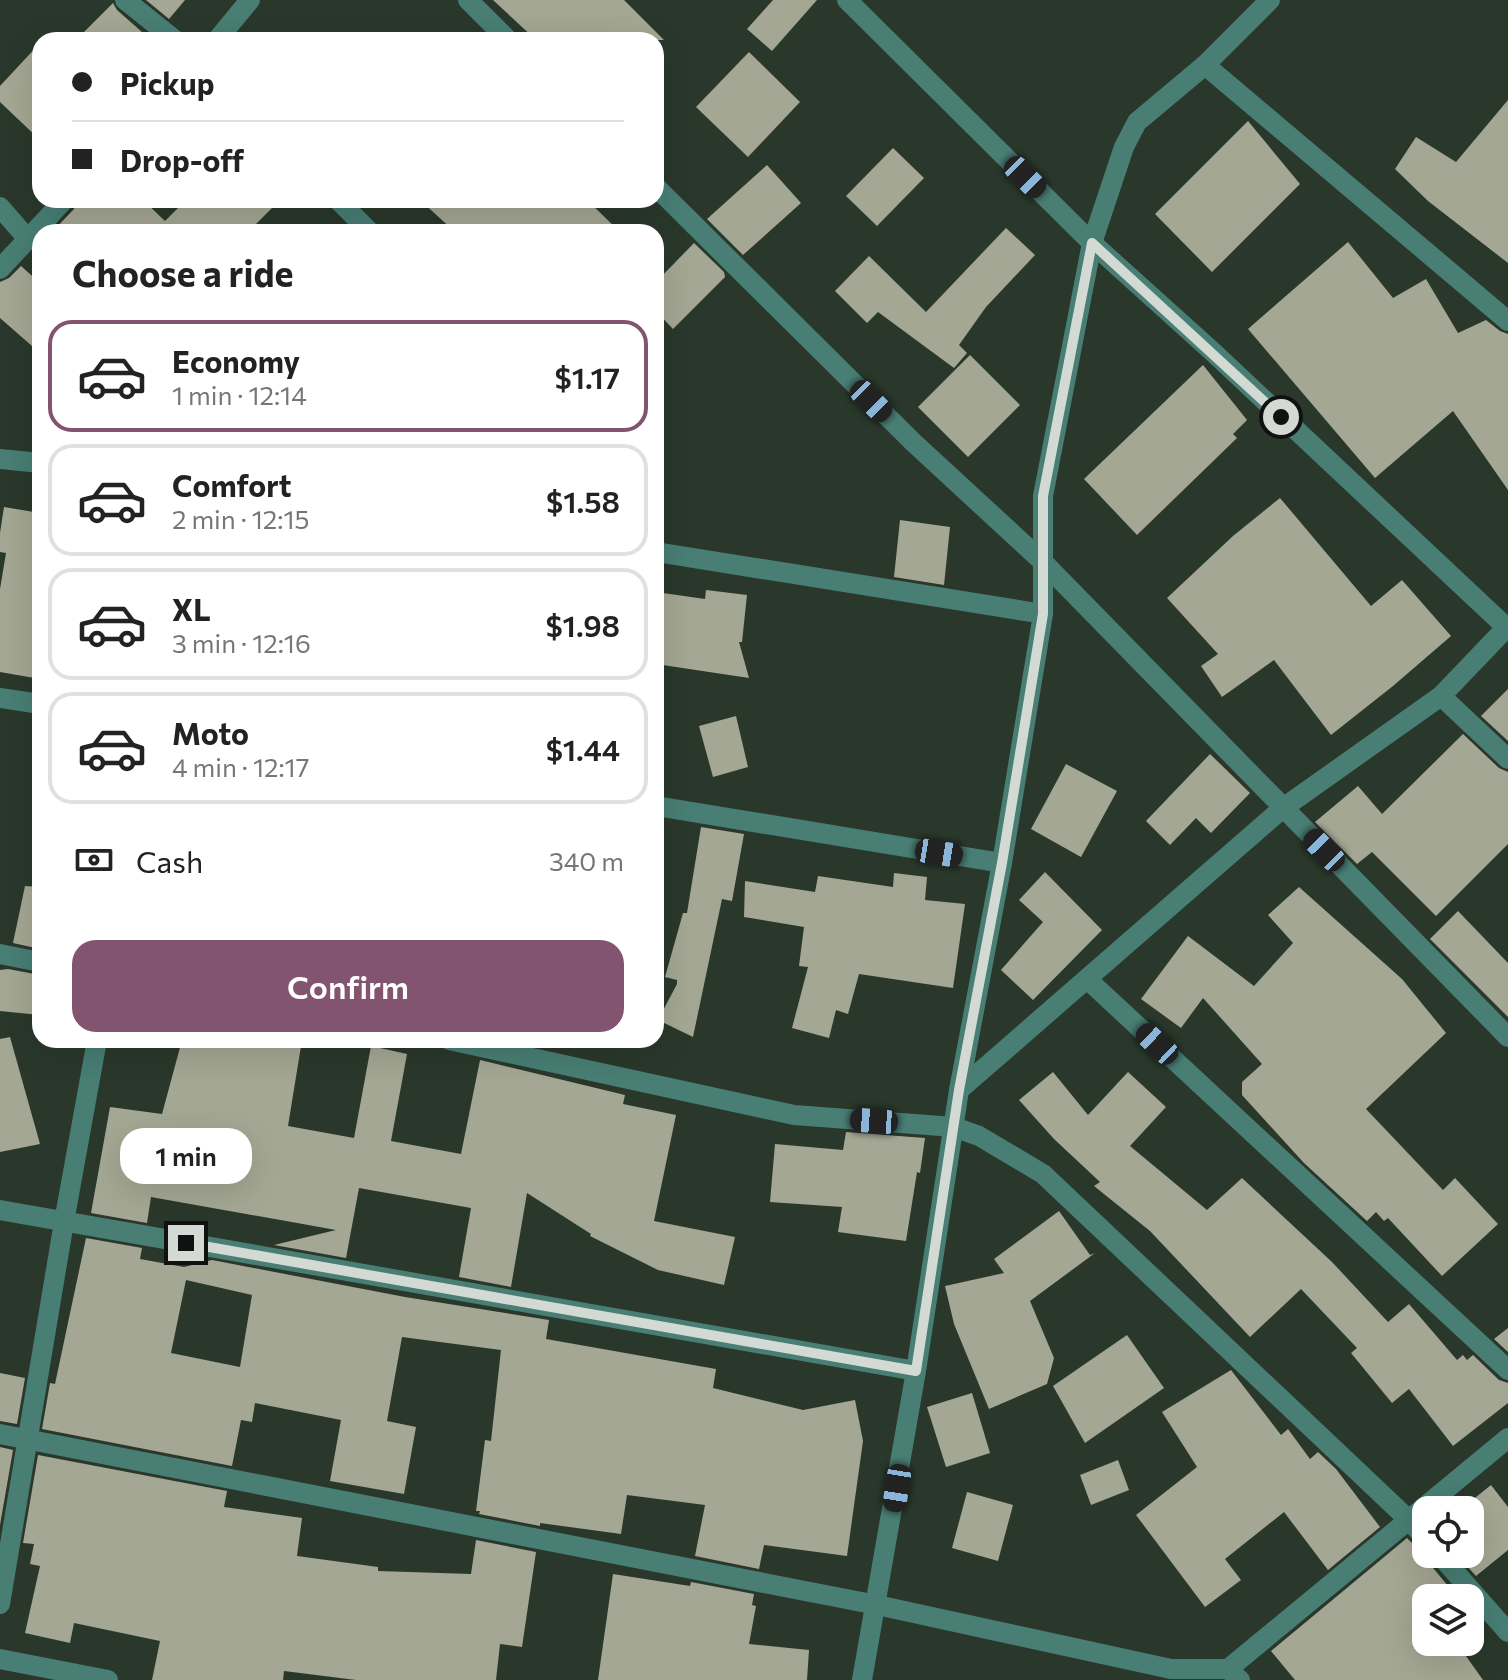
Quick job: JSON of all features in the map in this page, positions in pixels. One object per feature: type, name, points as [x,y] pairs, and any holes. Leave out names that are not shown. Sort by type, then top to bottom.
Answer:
[{"type":"street","points":[[125,0],[165,32]]},
{"type":"street","points":[[224,32],[250,0]]},
{"type":"street","points":[[468,0],[500,32]]},
{"type":"street","points":[[847,0],[1092,243],[1507,626],[1441,696],[1283,808],[959,1090]]},
{"type":"street","points":[[862,1680],[916,1371],[959,1090],[1002,863],[1043,614],[1043,496],[1092,243],[1124,147],[1137,122],[1205,65],[1270,0]]},
{"type":"street","points":[[1205,65],[1508,321]]},
{"type":"street","points":[[664,195],[914,443],[1043,562],[1508,1037]]},
{"type":"street","points":[[0,207],[27,238]]},
{"type":"street","points":[[41,224],[56,208]]},
{"type":"street","points":[[346,208],[362,224]]},
{"type":"street","points":[[0,269],[32,233]]},
{"type":"street","points":[[0,459],[32,462]]},
{"type":"street","points":[[664,553],[1043,614]]},
{"type":"street","points":[[1441,696],[1508,759]]},
{"type":"street","points":[[0,698],[32,703]]},
{"type":"street","points":[[664,807],[1002,863]]},
{"type":"street","points":[[0,954],[32,960]]},
{"type":"street","points":[[1087,979],[1508,1370]]},
{"type":"street","points":[[0,1604],[96,1048]]},
{"type":"street","points":[[486,1048],[794,1115],[954,1127],[979,1136],[1043,1174],[1412,1523]]},
{"type":"street","points":[[0,1210],[916,1371]]},
{"type":"street","points":[[0,1434],[877,1605],[1170,1674],[1234,1675],[1409,1520],[1508,1438]]},
{"type":"street","points":[[1451,1568],[1508,1632]]},
{"type":"street","points":[[0,1659],[108,1680]]},
{"type":"building","points":[[146,0],[185,0],[169,19]]},
{"type":"building","points":[[493,0],[624,0],[656,32],[527,32]]},
{"type":"building","points":[[773,0],[817,0],[772,51],[747,29]]},
{"type":"building","points":[[113,3],[142,32],[84,32]]},
{"type":"building","points":[[32,52],[32,132],[0,102],[0,86]]},
{"type":"building","points":[[749,52],[800,102],[748,157],[696,107]]},
{"type":"building","points":[[1508,100],[1508,263],[1428,201],[1395,169],[1416,137],[1456,162]]},
{"type":"building","points":[[1248,121],[1300,184],[1212,272],[1155,214]]},
{"type":"building","points":[[893,148],[924,178],[877,226],[846,196]]},
{"type":"building","points":[[767,165],[801,203],[743,255],[707,219]]},
{"type":"building","points":[[151,208],[165,221],[178,208],[272,208],[256,224],[60,224],[74,209]]},
{"type":"building","points":[[429,208],[595,208],[612,224],[446,224]]},
{"type":"building","points":[[1006,228],[1035,255],[986,307],[959,345],[967,353],[954,368],[878,312],[867,323],[835,291],[869,256],[926,312]]},
{"type":"building","points":[[1348,242],[1393,298],[1426,279],[1458,333],[1486,320],[1508,334],[1508,490],[1453,411],[1375,478],[1248,329]]},
{"type":"building","points":[[694,243],[724,272],[725,277],[673,329],[664,319],[664,274]]},
{"type":"building","points":[[21,266],[32,276],[32,346],[0,318],[0,282]]},
{"type":"building","points":[[970,355],[1020,405],[968,457],[918,407]]},
{"type":"building","points":[[1203,365],[1247,420],[1233,434],[1237,438],[1137,535],[1084,479]]},
{"type":"building","points":[[1280,498],[1371,606],[1402,580],[1451,636],[1331,735],[1274,660],[1222,697],[1201,666],[1218,654],[1167,598],[1233,536]]},
{"type":"building","points":[[4,507],[32,512],[32,678],[0,672],[0,589],[6,553],[0,552]]},
{"type":"building","points":[[900,520],[950,527],[944,585],[894,577]]},
{"type":"building","points":[[706,590],[747,595],[742,642],[739,642],[749,678],[664,665],[664,593],[705,599]]},
{"type":"building","points":[[1508,689],[1508,741],[1481,716]]},
{"type":"building","points":[[736,716],[748,767],[713,777],[699,726]]},
{"type":"building","points":[[1463,734],[1499,768],[1508,772],[1508,844],[1436,916],[1372,852],[1357,864],[1315,822],[1358,786],[1382,814]]},
{"type":"building","points":[[1210,754],[1250,793],[1211,833],[1196,818],[1170,845],[1146,821]]},
{"type":"building","points":[[1066,764],[1117,791],[1081,857],[1031,829]]},
{"type":"building","points":[[701,827],[744,834],[732,901],[722,899],[693,1037],[664,1023],[664,1009],[677,984],[677,980],[665,977],[683,913],[687,913]]},
{"type":"building","points":[[1045,872],[1102,930],[1033,1000],[1001,970],[1043,922],[1019,900]]},
{"type":"building","points":[[894,873],[927,877],[925,900],[965,904],[953,988],[859,974],[848,1014],[836,1010],[829,1038],[792,1028],[808,967],[799,966],[804,927],[744,917],[745,881],[815,892],[818,876],[893,887]]},
{"type":"building","points":[[25,886],[32,886],[32,947],[13,943]]},
{"type":"building","points":[[1299,887],[1402,979],[1446,1033],[1366,1109],[1443,1190],[1455,1178],[1498,1224],[1442,1276],[1388,1218],[1384,1221],[1376,1212],[1367,1221],[1304,1163],[1242,1095],[1242,1082],[1262,1064],[1203,998],[1181,1028],[1141,999],[1188,936],[1254,986],[1293,943],[1268,915]]},
{"type":"building","points":[[1458,911],[1508,963],[1508,1017],[1430,939]]},
{"type":"building","points":[[0,970],[32,974],[32,1014],[0,1011]]},
{"type":"building","points":[[10,1037],[40,1144],[0,1152],[0,1039]]},
{"type":"building","points":[[180,1048],[301,1048],[288,1126],[354,1138],[371,1048],[407,1054],[391,1141],[461,1154],[480,1060],[625,1095],[623,1104],[676,1115],[654,1221],[735,1237],[724,1285],[658,1270],[590,1236],[527,1193],[511,1287],[459,1277],[471,1208],[359,1188],[346,1258],[274,1245],[336,1230],[151,1197],[147,1223],[91,1213],[110,1107],[162,1114]]},
{"type":"building","points":[[1053,1072],[1088,1115],[1128,1072],[1166,1107],[1130,1146],[1207,1210],[1242,1178],[1332,1262],[1388,1322],[1409,1304],[1457,1360],[1463,1355],[1467,1360],[1473,1355],[1499,1380],[1508,1383],[1508,1403],[1453,1446],[1409,1389],[1392,1403],[1351,1353],[1357,1348],[1301,1289],[1250,1337],[1150,1231],[1094,1186],[1100,1182],[1054,1139],[1019,1100]]},
{"type":"building","points":[[846,1132],[925,1138],[906,1241],[838,1232],[842,1207],[770,1202],[775,1144],[843,1150]]},
{"type":"building","points":[[1059,1211],[1090,1255],[1095,1253],[1030,1301],[1054,1358],[1047,1384],[989,1409],[954,1324],[945,1286],[1004,1273],[994,1259]]},
{"type":"building","points":[[86,1238],[142,1248],[140,1259],[184,1267],[212,1260],[405,1297],[549,1320],[546,1339],[716,1369],[713,1388],[803,1410],[855,1400],[863,1441],[847,1556],[764,1545],[759,1569],[695,1556],[705,1505],[627,1495],[621,1534],[540,1523],[540,1526],[479,1514],[480,1511],[476,1511],[485,1440],[491,1441],[501,1350],[402,1337],[387,1421],[416,1427],[404,1494],[330,1481],[341,1420],[255,1403],[252,1422],[241,1420],[232,1466],[42,1429],[50,1383],[55,1384]],"holes":[[[186,1280],[252,1295],[240,1367],[171,1353]]]},
{"type":"building","points":[[1508,1328],[1508,1352],[1494,1339]]},
{"type":"building","points":[[1127,1335],[1164,1388],[1085,1443],[1053,1386]]},
{"type":"building","points":[[1231,1370],[1281,1435],[1288,1429],[1310,1459],[1318,1452],[1336,1469],[1380,1527],[1328,1570],[1284,1512],[1225,1559],[1241,1580],[1205,1607],[1136,1515],[1197,1467],[1162,1412]]},
{"type":"building","points":[[0,1373],[25,1378],[17,1424],[0,1421]]},
{"type":"building","points":[[972,1393],[990,1453],[946,1467],[927,1407]]},
{"type":"building","points":[[0,1447],[13,1450],[0,1525]]},
{"type":"building","points":[[38,1455],[227,1491],[224,1507],[302,1518],[297,1556],[378,1567],[378,1571],[471,1574],[476,1540],[536,1552],[522,1647],[500,1644],[496,1680],[356,1680],[284,1671],[283,1680],[152,1680],[160,1641],[74,1623],[70,1643],[25,1633],[40,1566],[30,1564],[34,1544],[23,1543]]},
{"type":"building","points":[[1118,1460],[1129,1490],[1091,1505],[1080,1475]]},
{"type":"building","points":[[1491,1485],[1508,1507],[1508,1550],[1476,1576],[1469,1568],[1484,1568],[1484,1496],[1477,1496]]},
{"type":"building","points":[[967,1492],[1013,1505],[998,1561],[952,1548]]},
{"type":"building","points":[[1407,1538],[1412,1543],[1412,1568],[1433,1568],[1446,1584],[1412,1584],[1412,1656],[1466,1656],[1483,1680],[1295,1680],[1271,1651]]},
{"type":"building","points":[[613,1574],[690,1586],[691,1582],[754,1594],[752,1605],[756,1606],[749,1644],[809,1650],[807,1680],[598,1680]]},
{"type":"route","points":[[186,1243],[916,1371],[959,1090],[1002,863],[1043,614],[1043,496],[1092,243],[1281,417]]}]
